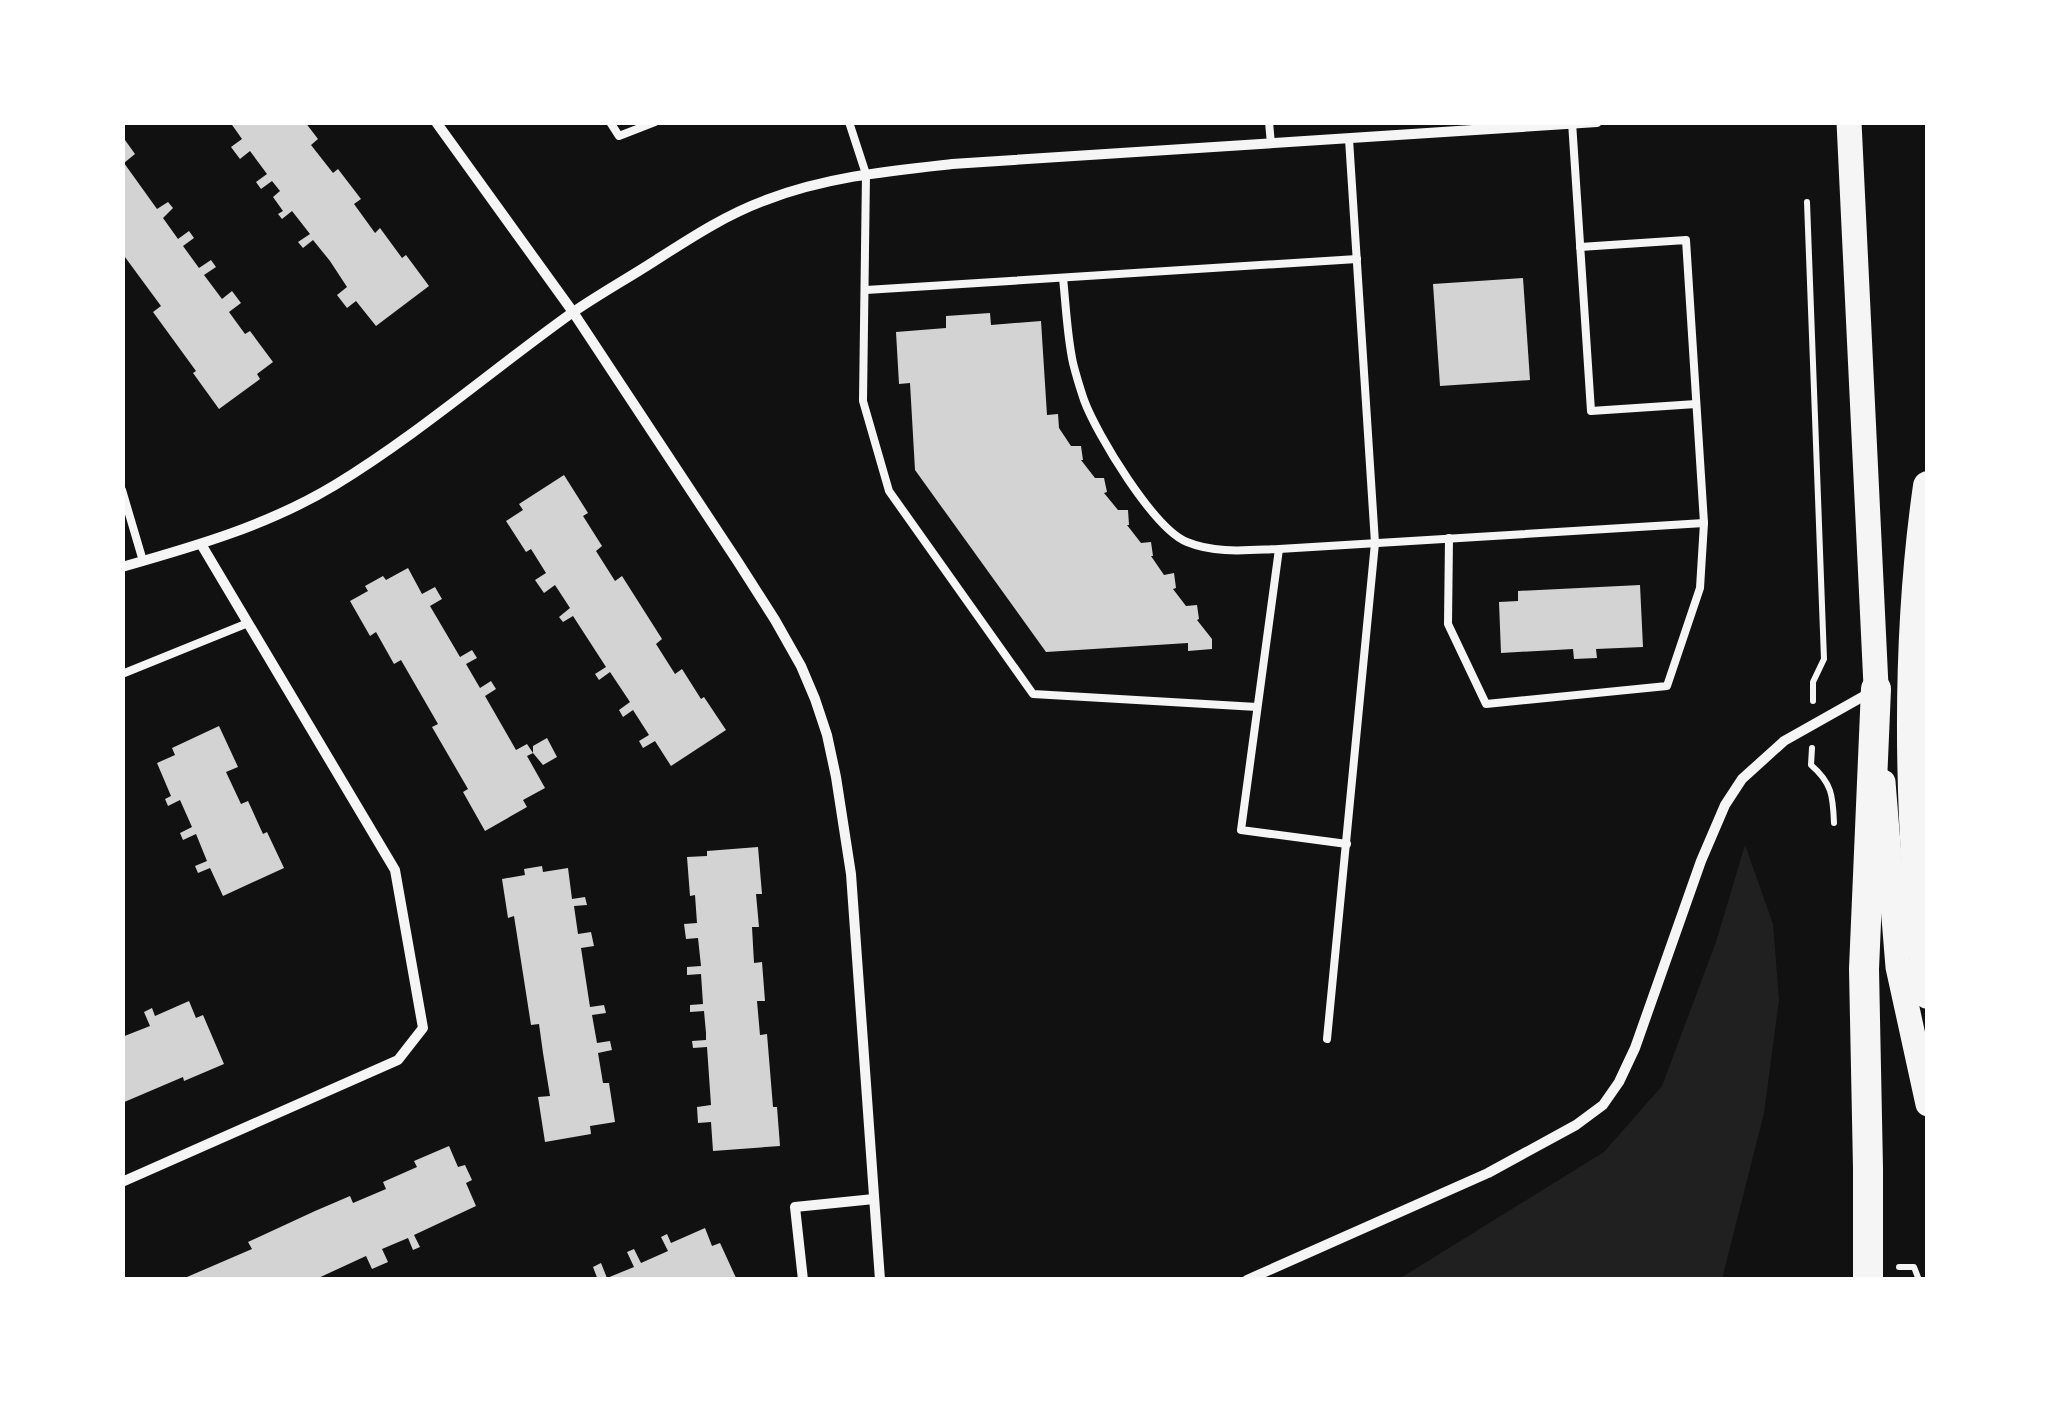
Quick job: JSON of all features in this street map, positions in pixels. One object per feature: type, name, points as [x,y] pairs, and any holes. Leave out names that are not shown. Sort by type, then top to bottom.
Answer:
[{"type":"highway","points":[[1928,486],[1915,644],[1911,779],[1928,994]]},
{"type":"highway","points":[[1868,1274],[1864,968],[1876,689]]},
{"type":"main road","points":[[1850,122],[1876,689],[1898,967],[1928,1104]]},
{"type":"street","points":[[436,122],[573,312],[775,620],[815,698],[836,777],[851,874],[880,1280]]},
{"type":"street","points":[[122,566],[200,544],[288,511],[377,458],[573,312],[716,222],[817,183],[952,164],[1597,122]]},
{"type":"street","points":[[122,1182],[398,1060],[423,1028],[395,870],[200,544]]},
{"type":"street","points":[[1247,1280],[1488,1173],[1576,1125],[1603,1105],[1635,1048],[1701,862],[1725,805],[1742,779],[1784,741],[1876,689]]},
{"type":"street","points":[[803,1280],[795,1207],[874,1199]]},
{"type":"lane","points":[[610,122],[619,136],[655,122]]},
{"type":"lane","points":[[850,122],[866,174],[863,401],[888,491],[1033,694],[1257,708]]},
{"type":"lane","points":[[1269,122],[1271,144]]},
{"type":"lane","points":[[1572,123],[1591,411],[1696,404]]},
{"type":"lane","points":[[1327,1039],[1375,543],[1349,139]]},
{"type":"lane","points":[[1449,538],[1448,624],[1486,704],[1667,686],[1700,588],[1704,522],[1686,240],[1580,247]]},
{"type":"lane","points":[[866,290],[1357,260]]},
{"type":"lane","points":[[1063,278],[1073,360],[1084,402],[1140,496],[1170,533],[1188,543],[1219,550],[1279,549],[1704,522]]},
{"type":"lane","points":[[122,490],[143,561]]},
{"type":"lane","points":[[1279,549],[1241,830],[1347,844]]},
{"type":"lane","points":[[122,674],[248,623]]},
{"type":"path","points":[[1807,202],[1824,659],[1814,682],[1811,765],[1825,777],[1834,802],[1834,840]]},
{"type":"path","points":[[1868,1274],[1914,1267],[1919,1280]]},
{"type":"shaded area","points":[[1745,845],[1773,924],[1779,1000],[1764,1113],[1722,1279],[1399,1279],[1604,1152],[1662,1086],[1716,942]]},
{"type":"building","points":[[230,122],[305,122],[318,139],[311,145],[333,173],[338,169],[361,199],[354,204],[375,233],[380,228],[429,286],[376,326],[356,301],[347,308],[337,295],[347,287],[330,261],[313,240],[303,248],[298,242],[310,234],[292,211],[282,219],[278,214],[283,211],[273,197],[280,191],[272,181],[261,189],[256,182],[267,174],[250,151],[240,159],[231,147],[242,139]]},
{"type":"building","points":[[125,140],[135,154],[124,163],[157,209],[168,202],[173,208],[163,218],[178,239],[189,231],[194,238],[183,246],[199,268],[211,260],[216,267],[204,275],[222,299],[232,291],[241,303],[229,312],[245,334],[250,331],[273,362],[257,374],[260,379],[219,409],[153,312],[161,306],[122,253],[122,142]]},
{"type":"building","points":[[1523,278],[1530,380],[1440,386],[1433,284]]},
{"type":"building","points":[[990,313],[991,325],[1041,321],[1047,415],[1058,414],[1059,428],[1071,446],[1081,446],[1081,460],[1095,478],[1104,478],[1104,493],[1118,510],[1128,510],[1127,525],[1141,543],[1151,542],[1151,556],[1164,575],[1174,573],[1173,589],[1186,606],[1197,605],[1197,620],[1212,639],[1212,649],[1188,651],[1188,643],[1046,652],[915,470],[910,383],[899,384],[896,332],[946,328],[946,316]]},
{"type":"building","points":[[564,475],[588,513],[583,516],[602,546],[596,551],[615,581],[622,576],[662,639],[656,644],[675,674],[682,669],[726,730],[671,766],[655,741],[643,748],[639,741],[649,735],[633,710],[623,717],[619,710],[630,702],[610,672],[599,680],[595,674],[606,667],[573,616],[563,622],[559,617],[570,608],[555,585],[544,593],[535,580],[546,573],[531,549],[526,552],[506,521],[523,510],[519,504]]},
{"type":"building","points":[[408,568],[422,594],[435,587],[442,599],[430,606],[460,657],[472,650],[477,658],[466,664],[480,688],[491,681],[496,689],[485,696],[516,750],[527,744],[533,753],[527,756],[545,788],[523,800],[527,807],[485,831],[463,792],[468,789],[432,727],[438,724],[401,660],[394,664],[376,632],[370,636],[350,601],[368,591],[365,586]]},
{"type":"building","points":[[1640,585],[1643,647],[1596,649],[1597,658],[1574,659],[1573,649],[1501,653],[1499,602],[1518,601],[1518,591]]},
{"type":"building","points":[[219,726],[238,767],[226,772],[241,804],[248,801],[263,834],[267,832],[284,868],[223,896],[210,868],[198,873],[195,866],[207,861],[196,834],[183,840],[180,833],[192,827],[180,800],[168,806],[165,799],[171,796],[157,763],[175,755],[172,748]]},
{"type":"building","points":[[547,738],[557,757],[543,765],[533,753],[533,746]]},
{"type":"building","points":[[758,847],[762,894],[756,894],[759,927],[752,927],[754,963],[762,962],[765,1001],[757,1001],[760,1035],[767,1034],[780,1146],[713,1151],[711,1122],[698,1123],[697,1107],[711,1105],[707,1047],[693,1048],[692,1041],[706,1040],[706,1033],[704,1011],[690,1012],[690,1005],[703,1004],[701,974],[687,975],[687,967],[701,966],[698,938],[686,939],[684,924],[697,923],[687,857],[707,856],[707,851]]},
{"type":"building","points":[[542,866],[543,872],[568,868],[572,899],[585,897],[587,905],[574,906],[578,934],[591,932],[594,946],[581,948],[590,1007],[604,1005],[606,1013],[592,1015],[597,1043],[610,1041],[612,1050],[598,1053],[603,1083],[609,1083],[615,1122],[590,1126],[591,1134],[545,1142],[538,1097],[550,1096],[539,1024],[531,1025],[514,916],[508,918],[502,879],[525,875],[524,869]]},
{"type":"building","points":[[189,1001],[196,1018],[203,1015],[224,1064],[122,1103],[122,1037],[150,1026],[144,1012],[152,1008],[155,1016]]},
{"type":"building","points":[[449,1146],[458,1167],[465,1165],[472,1180],[466,1183],[476,1206],[414,1235],[420,1247],[413,1250],[408,1238],[382,1249],[388,1262],[372,1269],[366,1256],[314,1280],[180,1280],[252,1249],[248,1242],[315,1211],[350,1196],[353,1203],[386,1189],[383,1182],[417,1167],[414,1161]]},
{"type":"building","points":[[705,1228],[712,1246],[720,1243],[737,1280],[598,1280],[593,1267],[601,1263],[607,1278],[634,1267],[627,1252],[634,1249],[641,1263],[668,1251],[661,1237],[667,1234],[671,1243]]}]
